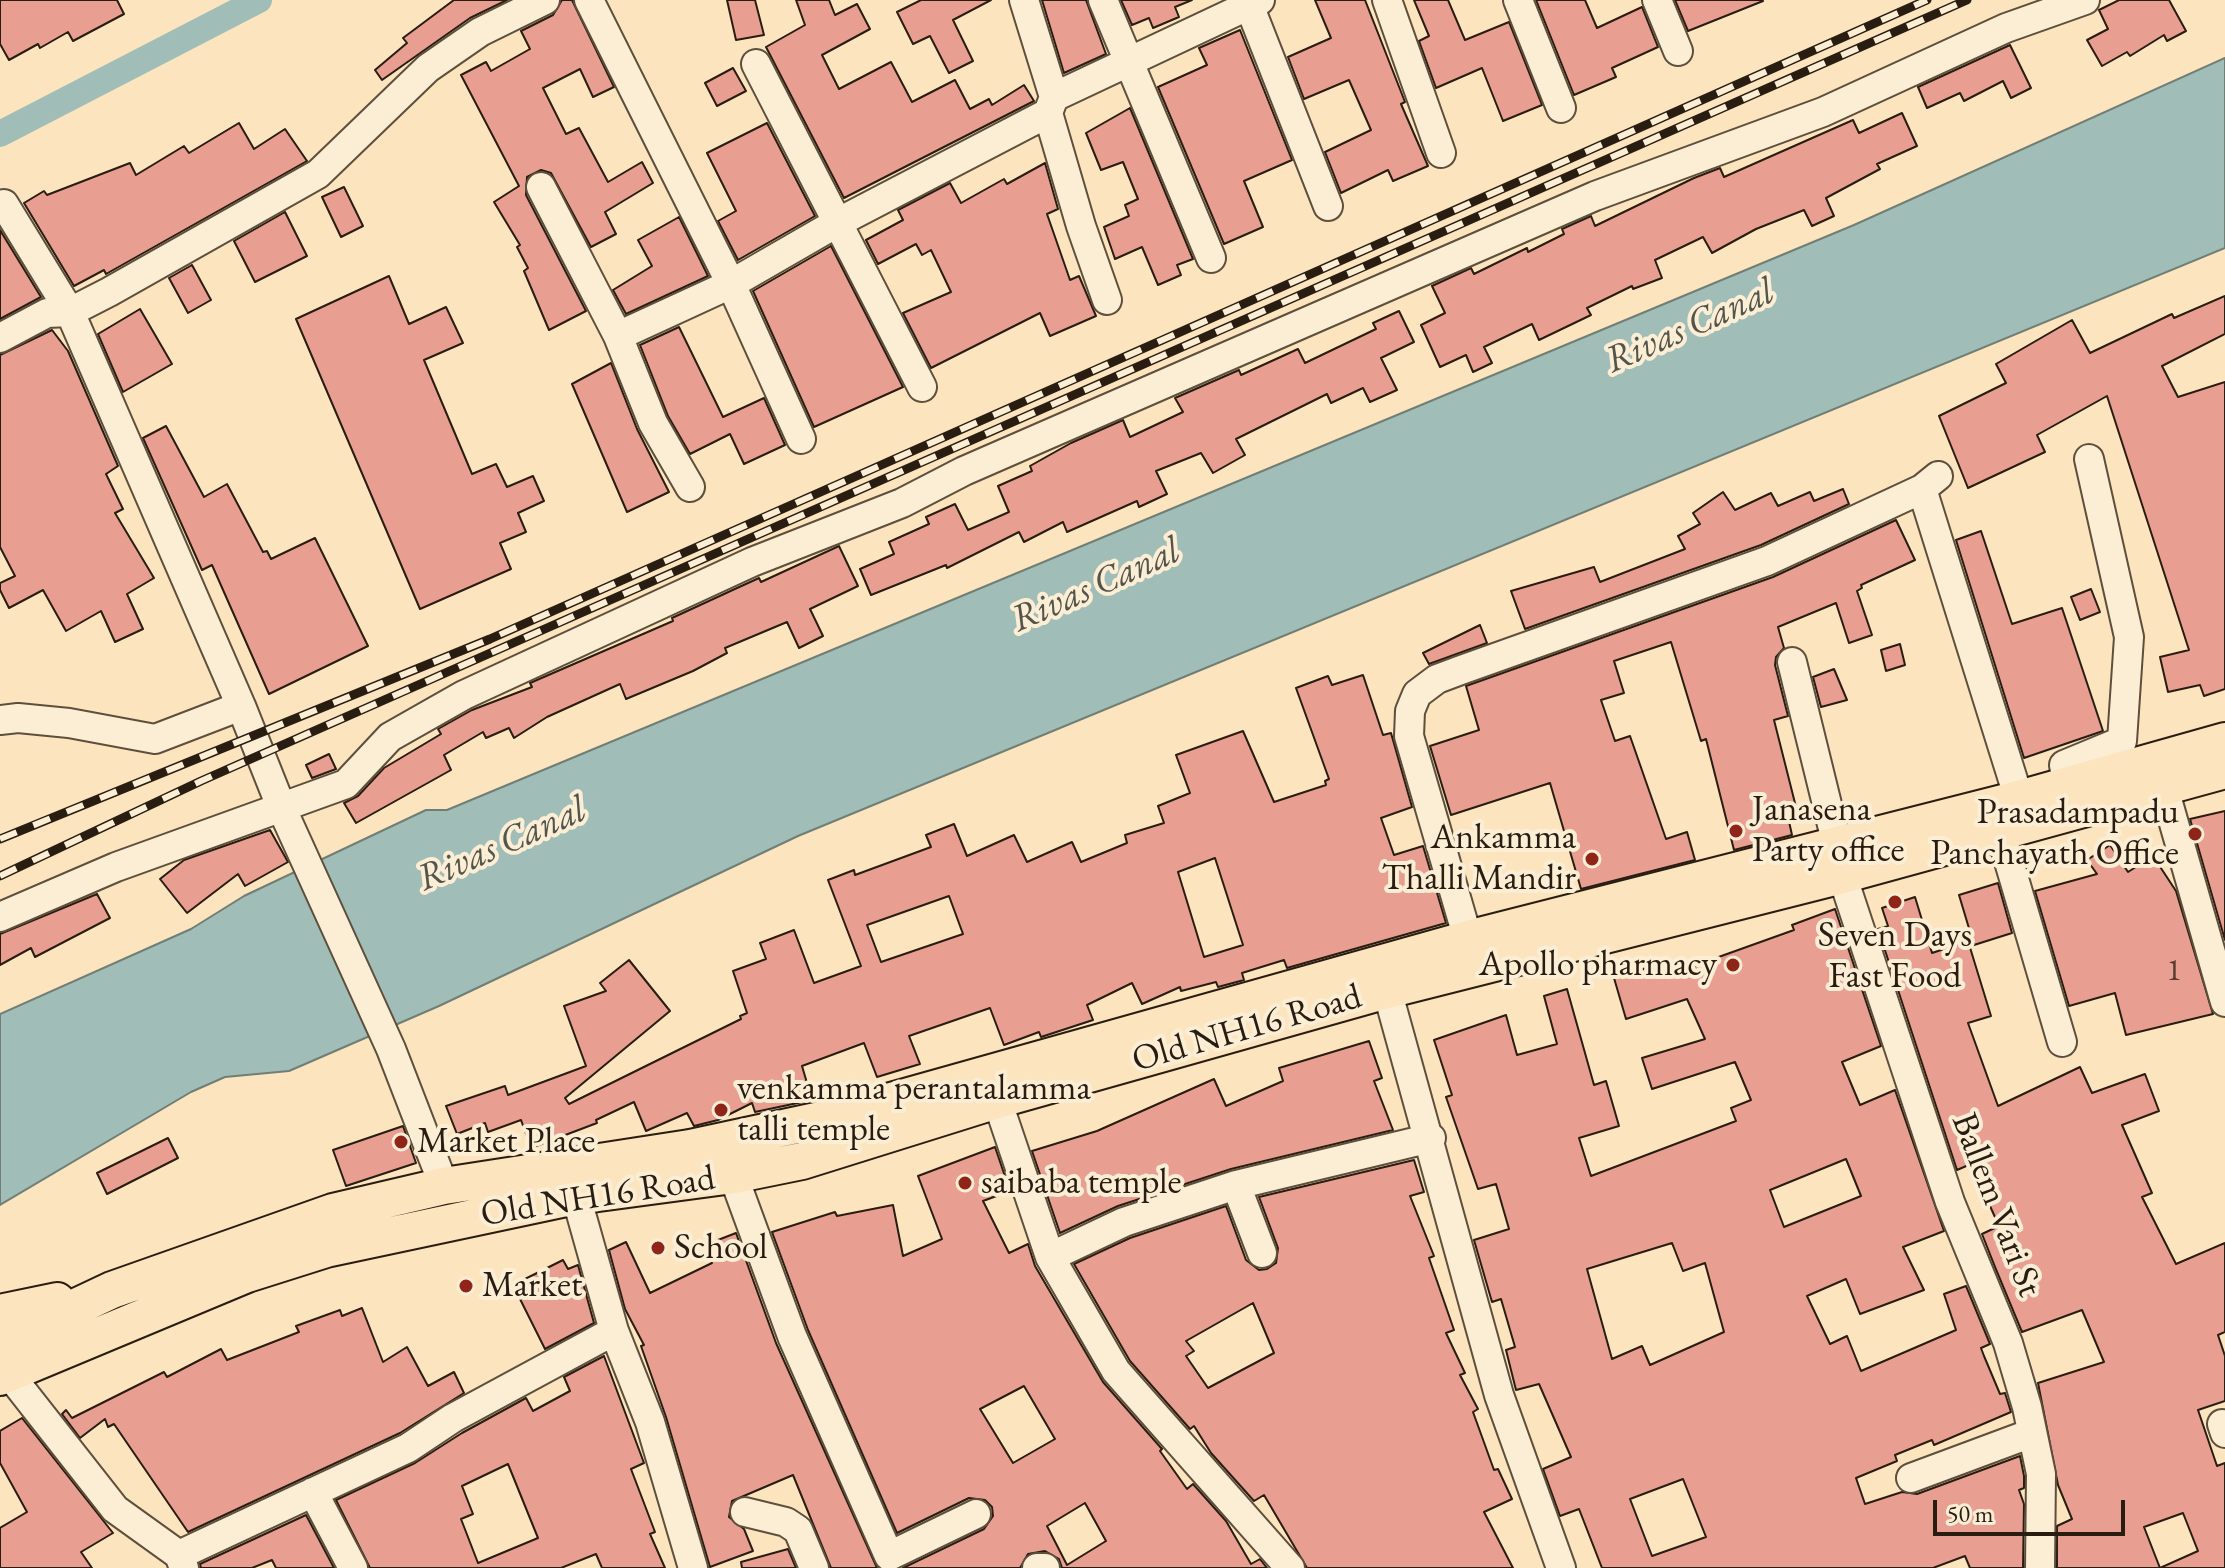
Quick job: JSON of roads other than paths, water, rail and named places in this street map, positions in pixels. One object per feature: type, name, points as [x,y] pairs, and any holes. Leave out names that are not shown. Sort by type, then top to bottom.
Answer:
[{"type":"main road","name":"Old NH16 Road","points":[[3,1365],[247,1274],[326,1249],[576,1196],[733,1175],[802,1161],[997,1100],[1840,860],[2019,799],[2225,741]]},
{"type":"main road","name":"Old NH16 Road","points":[[3,1365],[112,1290],[333,1212],[444,1186],[690,1148],[834,1117],[1468,939],[1840,860],[2000,831],[2225,770]]},
{"type":"main road","points":[[0,1313],[112,1290]]},
{"type":"street","points":[[0,338],[47,313],[70,312],[206,240],[318,174],[428,68],[480,32],[545,0]]},
{"type":"street","points":[[589,0],[731,284],[801,439]]},
{"type":"street","points":[[1024,0],[1081,226],[1107,300]]},
{"type":"street","points":[[1103,0],[1211,258]]},
{"type":"street","points":[[1387,0],[1441,153]]},
{"type":"street","points":[[1518,0],[1561,108]]},
{"type":"street","points":[[1657,0],[1678,51]]},
{"type":"street","points":[[0,917],[116,867],[346,784],[390,737],[464,695],[752,562],[902,503],[964,471],[1595,196],[1823,112],[2006,28],[2085,0]]},
{"type":"street","points":[[618,336],[731,284],[1130,61],[1254,2],[1328,206]]},
{"type":"street","points":[[756,64],[835,224],[922,387]]},
{"type":"street","points":[[541,187],[618,336],[653,423],[690,487]]},
{"type":"street","points":[[1,199],[70,312],[241,706],[282,809],[391,1049],[444,1186]]},
{"type":"street","points":[[2067,785],[2064,765],[2122,741],[2129,637],[2089,459]]},
{"type":"street","points":[[1468,939],[1409,736],[1410,711],[1417,694],[1437,679],[1767,561],[1930,482],[2019,799]]},
{"type":"street","name":"Ballem Vari St","points":[[1792,662],[1840,860],[1950,1202],[2008,1343],[2032,1433],[2042,1498],[2040,1568]]},
{"type":"street","points":[[0,720],[18,718],[69,723],[155,739],[241,706]]},
{"type":"street","points":[[2163,785],[2224,997]]},
{"type":"street","points":[[2000,831],[2062,1042]]},
{"type":"street","points":[[1387,990],[1431,1138],[1428,1147],[1499,1395],[1561,1568]]},
{"type":"street","points":[[997,1100],[1050,1257],[1116,1371],[1290,1568]]},
{"type":"street","points":[[1050,1257],[1124,1222],[1236,1185],[1431,1138]]},
{"type":"street","points":[[733,1175],[792,1336],[889,1556],[976,1514]]},
{"type":"street","points":[[1236,1185],[1262,1253]]},
{"type":"street","points":[[576,1196],[614,1331],[650,1422],[693,1568]]},
{"type":"street","points":[[3,1365],[115,1509],[182,1562],[313,1492],[408,1448],[453,1418],[614,1331]]},
{"type":"street","points":[[1911,1478],[2032,1433]]},
{"type":"street","points":[[313,1492],[353,1568]]},
{"type":"street","points":[[745,1512],[786,1522],[798,1530],[814,1568]]},
{"type":"street","points":[[1037,1568],[1045,1568]]},
{"type":"water","name":"Rivas Canal","points":[[2225,58],[2225,248],[798,836],[439,1006],[289,1071],[225,1077],[191,1092],[0,1205],[0,1014],[191,929],[244,896],[426,810],[447,810],[1854,225]]},
{"type":"waterway","points":[[0,134],[259,0]]},
{"type":"railway","points":[[0,839],[490,639],[1927,0]]},
{"type":"railway","points":[[0,876],[201,781],[1967,0]]},
{"type":"place","name":"Janasena Party office","points":[[1736,831]]},
{"type":"place","name":"Prasadampadu Panchayath Office","points":[[2195,834]]},
{"type":"place","name":"Ankamma Thalli Mandir","points":[[1592,859]]},
{"type":"place","name":"Seven Days Fast Food","points":[[1895,902]]},
{"type":"place","name":"Apollo pharmacy","points":[[1733,965]]},
{"type":"place","name":"venkamma perantalamma talli temple","points":[[721,1110]]},
{"type":"place","name":"Market Place","points":[[401,1142]]},
{"type":"place","name":"saibaba temple","points":[[965,1183]]},
{"type":"place","name":"School","points":[[658,1248]]},
{"type":"place","name":"Market","points":[[466,1286]]}]
